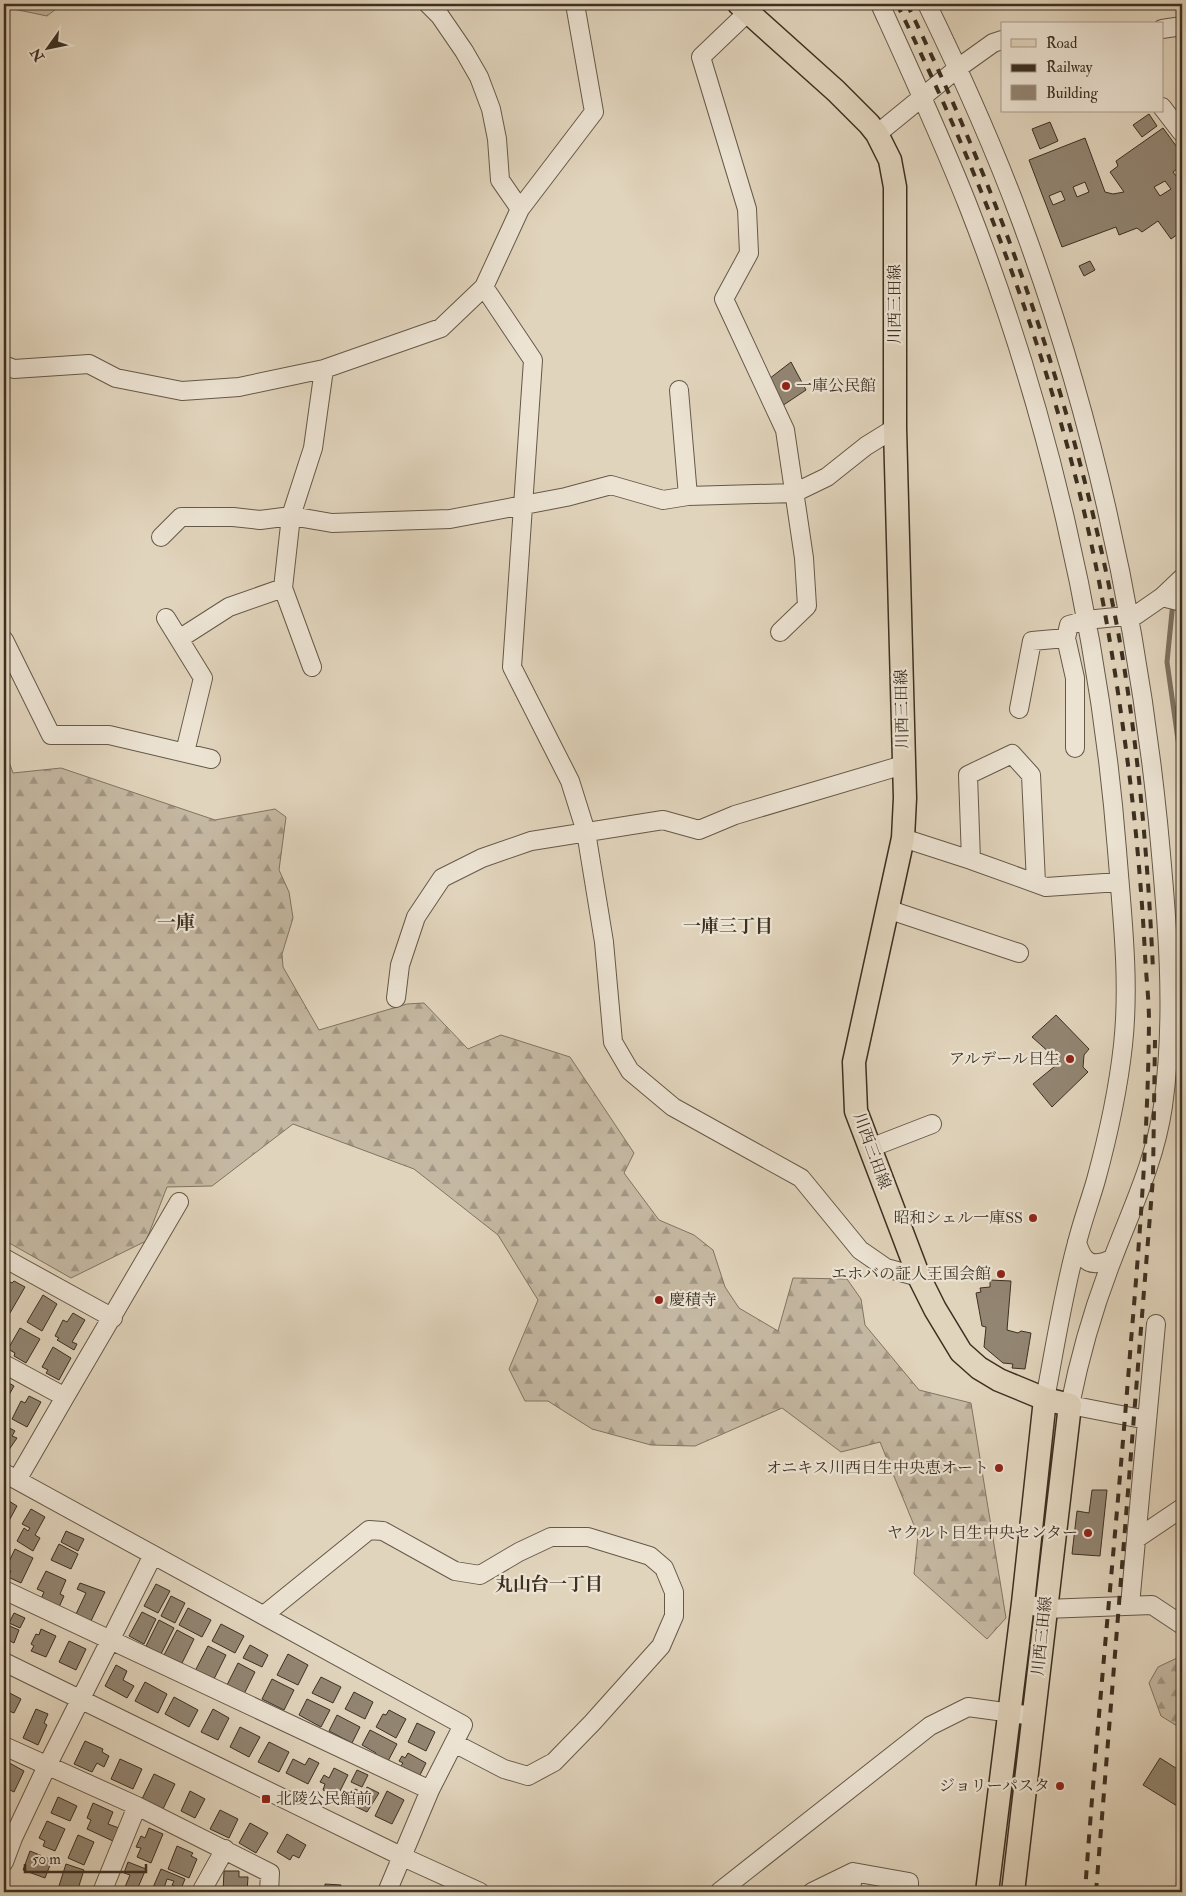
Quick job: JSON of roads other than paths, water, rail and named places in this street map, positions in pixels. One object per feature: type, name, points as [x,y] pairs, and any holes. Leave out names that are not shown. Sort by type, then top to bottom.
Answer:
[{"type":"main road","name":"川西三田線","points":[[744,8],[836,91],[877,134],[890,160],[895,187],[895,428],[905,798],[903,838],[854,1062],[856,1111],[919,1278],[961,1352],[979,1368],[999,1380],[1045,1399],[1070,1406],[1013,1892]]},
{"type":"main road","name":"川西三田線","points":[[987,1892],[1023,1603],[1045,1399]]},
{"type":"street","points":[[428,4],[440,16],[464,51],[478,77],[491,109],[497,138],[500,180],[520,209]]},
{"type":"street","points":[[4,365],[14,368],[89,364],[116,378],[182,392],[239,387],[324,369],[440,328],[484,287],[520,209],[594,112],[576,4]]},
{"type":"street","points":[[880,4],[967,204],[1007,315],[1043,434],[1065,518],[1086,620],[1112,794],[1126,978],[1123,1044],[1114,1103],[1105,1144],[1077,1242],[1063,1300],[1045,1399]]},
{"type":"street","points":[[927,4],[958,68],[1020,217],[1059,333],[1091,446],[1112,534],[1129,616],[1145,713],[1160,841],[1166,934],[1169,1027],[1166,1084],[1158,1135],[1149,1169],[1112,1259],[1086,1333],[1070,1406],[1148,1420]]},
{"type":"street","points":[[744,8],[700,57],[747,209],[749,253],[724,299],[785,430],[804,558],[806,606],[780,632]]},
{"type":"street","points":[[1164,29],[1182,26]]},
{"type":"street","points":[[877,134],[958,68],[993,43],[1001,40]]},
{"type":"street","points":[[1164,110],[1182,133]]},
{"type":"street","points":[[484,287],[533,360],[512,667],[570,781],[586,832],[604,942],[613,1042],[630,1071],[673,1107],[801,1178],[860,1250],[886,1268],[919,1278]]},
{"type":"street","points":[[312,667],[283,588],[291,516],[313,448],[324,369]]},
{"type":"street","points":[[679,390],[688,496]]},
{"type":"street","points":[[160,538],[181,517],[233,517],[260,520],[291,516],[332,523],[450,519],[566,497],[611,485],[663,500],[688,496],[794,493],[826,477],[866,446],[895,428]]},
{"type":"street","points":[[1075,748],[1075,678],[1066,638],[1069,625],[1086,620],[1129,616],[1146,610],[1182,578]]},
{"type":"street","points":[[179,639],[229,607],[283,588]]},
{"type":"street","points":[[1162,597],[1182,602]]},
{"type":"street","points":[[166,618],[203,678],[185,752]]},
{"type":"street","points":[[1020,709],[1032,642],[1066,638]]},
{"type":"street","points":[[4,640],[50,735],[109,735],[211,759]]},
{"type":"street","points":[[971,860],[968,775],[1012,754],[1031,775],[1036,883]]},
{"type":"street","points":[[396,998],[400,965],[416,917],[442,878],[482,858],[531,841],[663,820],[699,830],[735,815],[903,765]]},
{"type":"street","points":[[903,838],[1046,887],[1119,882]]},
{"type":"street","points":[[887,909],[1019,953]]},
{"type":"street","points":[[870,1148],[932,1124]]},
{"type":"street","points":[[179,1202],[113,1318],[65,1397],[10,1476],[463,1725],[430,1790],[387,1892]]},
{"type":"street","points":[[1077,1242],[1080,1253],[1090,1262],[1103,1263],[1112,1259]]},
{"type":"street","points":[[4,1258],[113,1318]]},
{"type":"street","points":[[1130,1606],[1156,1324]]},
{"type":"street","points":[[4,1364],[65,1397]]},
{"type":"street","points":[[1136,1539],[1182,1508]]},
{"type":"street","points":[[264,1615],[370,1530],[383,1531],[456,1571],[480,1575],[519,1552],[552,1538],[588,1537],[650,1556],[664,1568],[674,1592],[674,1616],[662,1646],[554,1762],[528,1776],[504,1769],[454,1743]]},
{"type":"street","points":[[4,1862],[8,1836],[82,1699],[153,1555]]},
{"type":"street","points":[[4,1590],[430,1790]]},
{"type":"street","points":[[1023,1603],[1045,1609],[1152,1606],[1182,1625]]},
{"type":"street","points":[[4,1662],[403,1857],[480,1892]]},
{"type":"street","points":[[719,1892],[930,1726],[968,1706],[1008,1714],[1033,1716]]},
{"type":"street","points":[[4,1746],[137,1806],[270,1873],[269,1892]]},
{"type":"street","points":[[102,1892],[137,1806]]},
{"type":"street","points":[[201,1892],[225,1850]]},
{"type":"street","points":[[812,1892],[853,1872],[909,1882],[909,1892]]},
{"type":"street","points":[[851,1892],[853,1872]]},
{"type":"waterway","points":[[1173,602],[1167,662],[1182,768]]},
{"type":"railway","points":[[897,4],[975,176],[1020,294],[1058,414],[1093,550],[1120,703],[1135,824],[1149,1013],[1145,1142],[1120,1479],[1085,1892]]},
{"type":"railway","points":[[907,4],[977,159],[1008,238],[1062,400],[1085,482],[1121,648],[1133,728],[1142,808],[1153,970]]},
{"type":"railway","points":[[1096,1892],[1153,1178],[1155,1040]]},
{"type":"place","name":"一庫公民館","points":[[786,386]]},
{"type":"place","name":"アルデール日生","points":[[1070,1059]]},
{"type":"place","name":"昭和シェル一庫SS","points":[[1033,1218]]},
{"type":"place","name":"エホバの証人王国会館","points":[[1001,1274]]},
{"type":"place","name":"慶積寺","points":[[659,1300]]},
{"type":"place","name":"オニキス川西日生中央恵オート","points":[[999,1468]]},
{"type":"place","name":"ヤクルト日生中央センター","points":[[1088,1533]]},
{"type":"place","name":"ジョリーパスタ","points":[[1060,1786]]},
{"type":"place","name":"北陵公民館前","points":[[266,1799]]},
{"type":"district","name":"一庫","points":[[176,923]]},
{"type":"district","name":"一庫三丁目","points":[[728,926]]},
{"type":"district","name":"丸山台一丁目","points":[[549,1584]]}]
